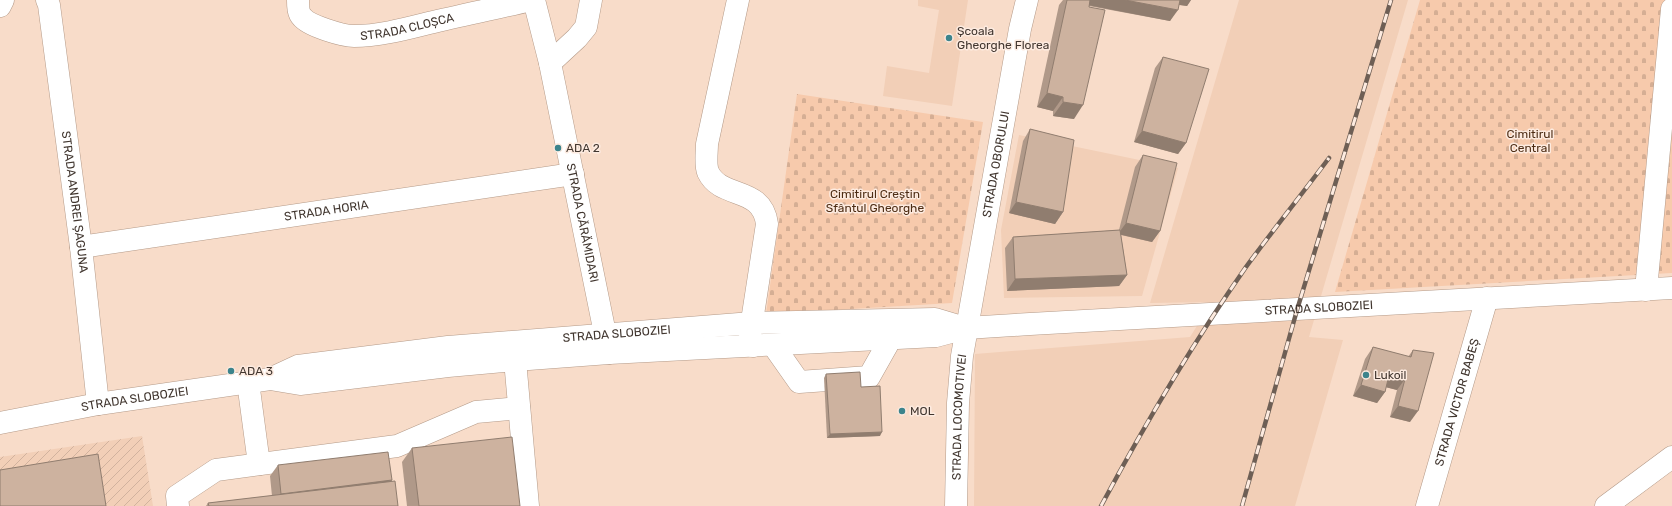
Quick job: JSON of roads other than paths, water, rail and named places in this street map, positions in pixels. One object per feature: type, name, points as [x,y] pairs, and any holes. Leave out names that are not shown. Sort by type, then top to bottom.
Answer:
[{"type":"street","points":[[0,6],[3,0]]},
{"type":"street","name":"STRADA ANDREI ȘAGUNA","points":[[47,0],[81,247],[98,404]]},
{"type":"street","name":"STRADA CLOȘCA","points":[[298,0],[299,11],[306,21],[331,31],[352,36],[402,29],[533,0]]},
{"type":"street","name":"STRADA CĂRĂMIDARI","points":[[533,0],[550,63],[607,344]]},
{"type":"street","points":[[550,63],[577,38],[586,27],[591,0]]},
{"type":"street","points":[[738,0],[708,144],[707,158],[708,171],[715,182],[760,205],[766,216],[767,224],[750,334],[763,345],[799,382],[869,377],[891,338]]},
{"type":"street","name":"STRADA OBORULUI","points":[[966,328],[1020,28],[1028,0]]},
{"type":"street","points":[[1646,290],[1672,9]]},
{"type":"street","name":"STRADA HORIA","points":[[81,247],[573,174]]},
{"type":"street","name":"STRADA SLOBOZIEI","points":[[0,423],[98,404],[270,378],[298,366],[448,347],[607,344],[763,345],[936,336],[966,328],[1672,288]]},
{"type":"street","name":"STRADA VICTOR BABEȘ","points":[[1427,506],[1487,298]]},
{"type":"street","name":"STRADA SLOBOZIEI","points":[[270,378],[300,384],[448,366],[515,360],[607,344],[752,323],[935,319],[966,328]]},
{"type":"street","name":"STRADA LOCOMOTIVEI","points":[[956,506],[958,403],[966,328]]},
{"type":"street","points":[[515,360],[528,506]]},
{"type":"street","points":[[248,382],[259,464]]},
{"type":"street","points":[[178,506],[177,496],[216,470],[397,446],[476,412],[519,408]]},
{"type":"street","points":[[1606,506],[1672,457]]},
{"type":"railway","points":[[1242,506],[1297,310],[1391,0]]},
{"type":"railway","points":[[1101,506],[1152,414],[1188,354],[1246,267],[1329,158]]},
{"type":"place","name":"Școala Gheorghe Florea","points":[[949,38]]},
{"type":"place","name":"ADA 2","points":[[558,148]]},
{"type":"place","name":"ADA 3","points":[[231,371]]},
{"type":"place","name":"Lukoil","points":[[1366,375]]},
{"type":"place","name":"MOL","points":[[902,411]]},
{"type":"park label","name":"Cimitirul Central","points":[[1530,141]]},
{"type":"park label","name":"Cimitirul Creștin Sfântul Gheorghe","points":[[875,201]]}]
